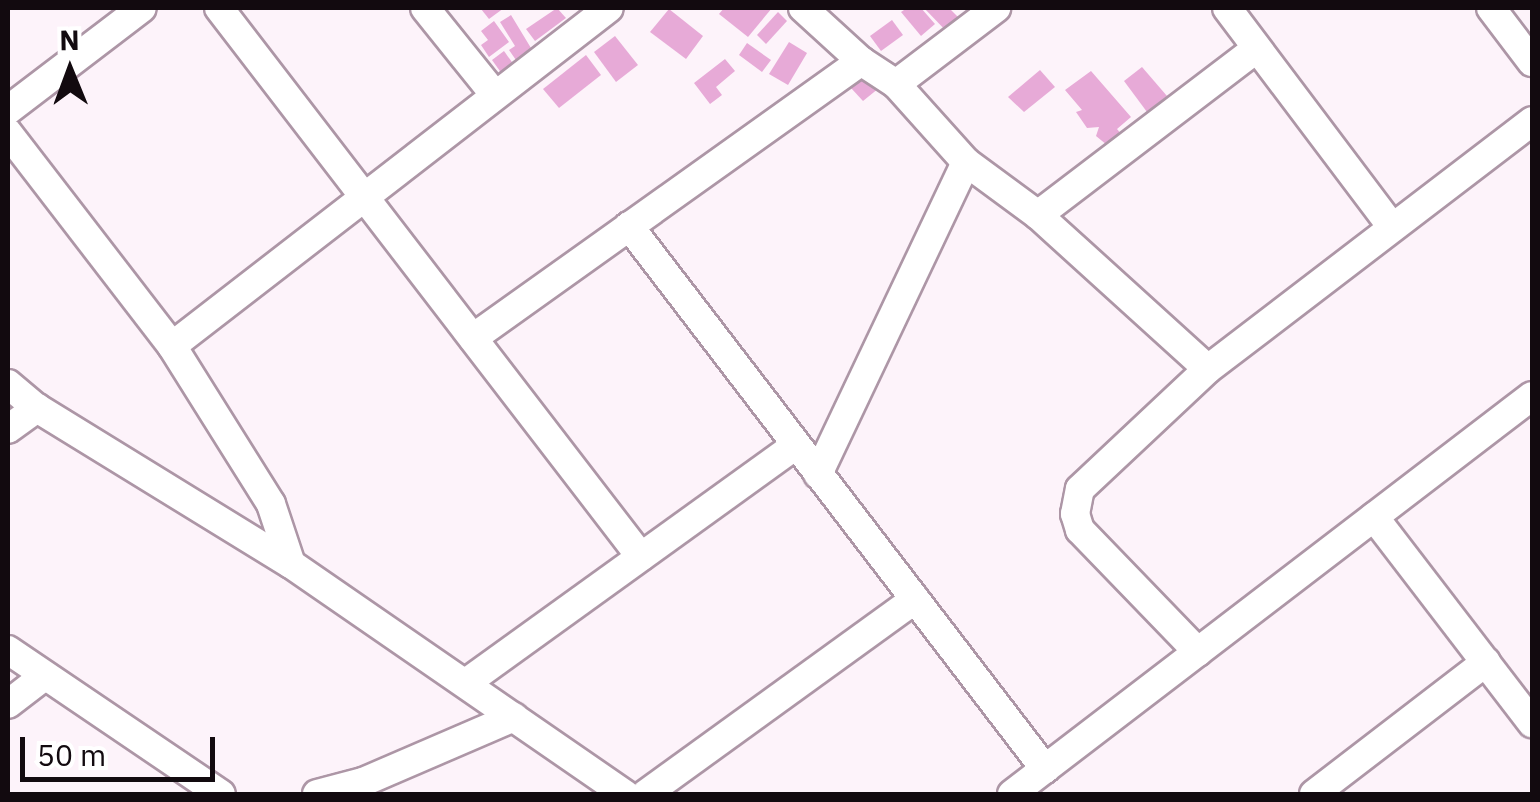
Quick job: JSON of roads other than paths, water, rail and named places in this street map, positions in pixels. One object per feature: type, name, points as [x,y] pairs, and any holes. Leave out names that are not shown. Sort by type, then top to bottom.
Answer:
[{"type":"street","points":[[8,110],[142,8]]},
{"type":"street","points":[[219,8],[642,557]]},
{"type":"street","points":[[425,8],[496,95]]},
{"type":"street","points":[[172,346],[608,8]]},
{"type":"street","points":[[803,8],[861,61],[896,84],[966,162],[1038,216],[1208,369]]},
{"type":"street","points":[[896,84],[996,8]]},
{"type":"street","points":[[1227,8],[1392,228]]},
{"type":"street","points":[[1491,8],[1532,62]]},
{"type":"street","points":[[1038,216],[1257,48]]},
{"type":"street","points":[[473,338],[861,61]]},
{"type":"street","points":[[1198,652],[1080,530],[1075,514],[1080,489],[1208,369],[1532,121]]},
{"type":"street","points":[[8,133],[172,346],[271,504],[291,564]]},
{"type":"street","points":[[818,474],[966,162]]},
{"type":"street","points":[[629,226],[1045,770]]},
{"type":"street","points":[[8,384],[37,408],[291,564],[625,794]]},
{"type":"street","points":[[1012,794],[1531,400]]},
{"type":"street","points":[[8,430],[37,408]]},
{"type":"street","points":[[466,683],[796,445]]},
{"type":"street","points":[[1374,517],[1532,723]]},
{"type":"street","points":[[646,794],[915,600]]},
{"type":"street","points":[[8,650],[222,794]]},
{"type":"street","points":[[1314,794],[1486,662]]},
{"type":"street","points":[[8,704],[43,677]]},
{"type":"street","points":[[317,794],[363,782],[514,717]]}]
